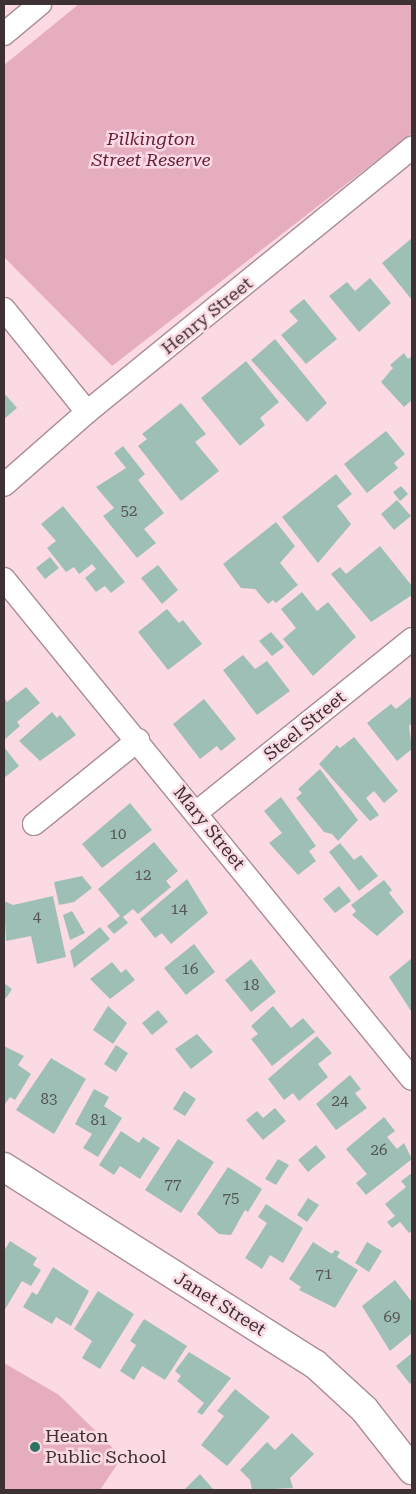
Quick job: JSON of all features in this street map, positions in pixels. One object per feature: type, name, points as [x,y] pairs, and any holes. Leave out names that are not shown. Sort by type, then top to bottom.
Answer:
[{"type":"street","points":[[4,34],[40,4]]},
{"type":"street","name":"Henry Street","points":[[4,485],[88,412],[412,148]]},
{"type":"street","points":[[4,309],[88,412]]},
{"type":"street","name":"Mary Street","points":[[4,579],[197,812],[412,1079]]},
{"type":"street","name":"Steel Street","points":[[197,812],[412,639]]},
{"type":"street","points":[[34,824],[138,740]]},
{"type":"street","name":"Janet Street","points":[[4,1167],[316,1364],[364,1408],[412,1470]]},
{"type":"green space","name":"Pilkington Street Reserve","points":[[79,4],[412,4],[412,133],[112,366],[4,257],[4,65]]},
{"type":"green space","points":[[4,1363],[59,1395],[122,1457],[100,1490],[4,1490]]},
{"type":"building","points":[[412,238],[412,300],[382,263]]},
{"type":"building","points":[[370,278],[391,303],[359,332],[329,296],[347,282],[355,291]]},
{"type":"building","points":[[304,299],[337,339],[306,364],[281,335],[298,321],[289,311]]},
{"type":"building","points":[[275,339],[327,403],[307,422],[251,360]]},
{"type":"building","points":[[404,353],[408,359],[412,356],[412,400],[404,407],[381,382],[393,368],[390,365]]},
{"type":"building","points":[[246,361],[279,402],[260,418],[265,425],[240,446],[201,398]]},
{"type":"building","points":[[4,393],[17,408],[4,419]]},
{"type":"building","points":[[181,403],[206,434],[195,442],[219,471],[181,501],[138,446],[147,439],[142,434]]},
{"type":"building","points":[[386,431],[405,454],[394,463],[398,468],[367,493],[344,464]]},
{"type":"building","points":[[123,446],[145,474],[138,480],[164,513],[144,529],[156,543],[137,558],[103,516],[114,508],[96,487],[126,468],[114,453]]},
{"type":"building","points":[[336,474],[352,494],[337,506],[351,524],[318,563],[282,517]]},
{"type":"building","points":[[401,486],[408,494],[400,501],[393,492]]},
{"type":"building","points":[[397,500],[411,516],[394,530],[381,514]]},
{"type":"building","points":[[63,506],[125,582],[111,593],[105,586],[96,592],[85,578],[96,569],[92,564],[79,574],[74,567],[66,572],[47,548],[56,541],[41,524]]},
{"type":"building","points":[[276,522],[295,546],[280,563],[298,585],[276,603],[273,600],[268,604],[255,589],[241,588],[223,564]]},
{"type":"building","points":[[380,546],[412,586],[412,595],[371,622],[331,574],[340,567],[346,574]]},
{"type":"building","points":[[50,557],[59,568],[45,579],[36,568]]},
{"type":"building","points":[[158,565],[178,590],[162,604],[141,578]]},
{"type":"building","points":[[302,592],[317,611],[328,602],[356,637],[313,676],[283,639],[296,628],[281,609]]},
{"type":"building","points":[[167,609],[179,623],[183,620],[202,644],[168,670],[138,632]]},
{"type":"building","points":[[271,632],[284,647],[272,656],[259,641]]},
{"type":"building","points":[[243,655],[255,669],[267,661],[290,691],[257,715],[223,670]]},
{"type":"building","points":[[26,687],[40,703],[17,722],[20,726],[4,740],[4,697],[7,702]]},
{"type":"building","points":[[412,696],[412,723],[409,726],[412,749],[397,761],[367,723],[391,704],[396,709]]},
{"type":"building","points":[[204,699],[236,739],[221,751],[217,746],[200,759],[173,724]]},
{"type":"building","points":[[52,712],[57,718],[60,715],[76,735],[40,761],[19,741]]},
{"type":"building","points":[[354,737],[398,791],[384,803],[374,791],[366,798],[379,815],[370,821],[319,764],[337,745],[340,748]]},
{"type":"building","points":[[4,747],[19,766],[4,778]]},
{"type":"building","points":[[320,769],[358,820],[338,841],[332,834],[324,832],[296,798],[302,793],[298,789]]},
{"type":"building","points":[[281,797],[316,846],[309,851],[316,861],[298,875],[269,843],[282,833],[264,811]]},
{"type":"building","points":[[130,803],[152,830],[102,868],[82,844]]},
{"type":"building","points":[[154,842],[178,871],[166,881],[171,887],[138,914],[133,909],[123,917],[128,923],[114,934],[107,926],[120,916],[98,889]]},
{"type":"building","points":[[340,843],[354,860],[361,855],[378,876],[359,891],[329,852]]},
{"type":"building","points":[[82,876],[92,888],[74,902],[59,905],[54,882]]},
{"type":"building","points":[[187,879],[208,913],[171,944],[162,933],[155,938],[140,919]]},
{"type":"building","points":[[384,880],[392,890],[389,893],[404,912],[377,936],[352,915],[356,911],[351,905]]},
{"type":"building","points":[[339,886],[351,901],[335,913],[323,899]]},
{"type":"building","points":[[53,896],[66,957],[37,964],[31,936],[6,941],[4,901],[13,905]]},
{"type":"building","points":[[72,911],[85,933],[70,940],[63,915]]},
{"type":"building","points":[[100,927],[110,939],[74,968],[70,951]]},
{"type":"building","points":[[194,944],[215,972],[186,995],[164,968]]},
{"type":"building","points":[[412,958],[412,1010],[411,1011],[389,977]]},
{"type":"building","points":[[251,959],[276,992],[251,1012],[225,980]]},
{"type":"building","points":[[112,962],[121,973],[126,969],[135,980],[110,999],[90,979]]},
{"type":"building","points":[[4,983],[12,989],[6,998],[4,997]]},
{"type":"building","points":[[108,1006],[127,1023],[113,1044],[93,1030]]},
{"type":"building","points":[[273,1006],[291,1028],[303,1018],[315,1032],[272,1066],[251,1039],[258,1034],[251,1026]]},
{"type":"building","points":[[158,1010],[168,1022],[152,1035],[142,1023]]},
{"type":"building","points":[[197,1034],[213,1052],[191,1069],[175,1049]]},
{"type":"building","points":[[317,1036],[332,1053],[318,1064],[328,1077],[299,1101],[293,1093],[284,1100],[268,1079]]},
{"type":"building","points":[[116,1045],[128,1053],[116,1072],[104,1064]]},
{"type":"building","points":[[4,1046],[24,1056],[18,1065],[31,1074],[15,1100],[10,1097],[5,1104]]},
{"type":"building","points":[[51,1058],[86,1079],[54,1134],[16,1110]]},
{"type":"building","points":[[350,1075],[361,1089],[355,1093],[367,1108],[336,1130],[316,1104]]},
{"type":"building","points":[[94,1089],[109,1097],[104,1106],[122,1118],[98,1157],[83,1148],[92,1134],[75,1124]]},
{"type":"building","points":[[184,1091],[196,1099],[185,1116],[173,1109]]},
{"type":"building","points":[[275,1108],[286,1121],[263,1140],[246,1120],[257,1111],[263,1118]]},
{"type":"building","points":[[384,1117],[395,1131],[387,1137],[397,1149],[404,1143],[412,1159],[366,1195],[356,1183],[367,1174],[346,1149]]},
{"type":"building","points":[[121,1131],[139,1143],[143,1137],[160,1148],[140,1179],[120,1166],[114,1175],[99,1165]]},
{"type":"building","points":[[178,1139],[214,1162],[181,1213],[145,1190]]},
{"type":"building","points":[[316,1145],[326,1157],[308,1172],[298,1160]]},
{"type":"building","points":[[278,1159],[289,1165],[276,1185],[265,1179]]},
{"type":"building","points":[[228,1167],[262,1189],[248,1212],[245,1210],[231,1235],[219,1234],[197,1214]]},
{"type":"building","points":[[412,1173],[412,1231],[409,1233],[400,1222],[392,1228],[387,1222],[395,1216],[385,1204],[406,1187],[401,1181]]},
{"type":"building","points":[[308,1198],[319,1205],[307,1222],[297,1215]]},
{"type":"building","points":[[266,1204],[303,1228],[283,1263],[270,1255],[262,1269],[245,1258],[267,1223],[258,1217]]},
{"type":"building","points":[[10,1241],[37,1258],[33,1265],[41,1270],[31,1286],[22,1281],[4,1311],[4,1251]]},
{"type":"building","points":[[313,1242],[332,1254],[335,1250],[340,1252],[337,1257],[358,1270],[335,1308],[299,1290],[301,1287],[289,1279]]},
{"type":"building","points":[[367,1242],[382,1251],[369,1272],[355,1263]]},
{"type":"building","points":[[53,1267],[89,1291],[71,1326],[56,1317],[52,1324],[23,1307],[32,1292],[37,1295]]},
{"type":"building","points":[[395,1280],[412,1302],[412,1333],[390,1351],[362,1306]]},
{"type":"building","points":[[98,1291],[134,1314],[100,1369],[82,1358],[92,1341],[74,1329]]},
{"type":"building","points":[[144,1319],[187,1346],[165,1380],[142,1366],[134,1380],[120,1371],[136,1345],[130,1341]]},
{"type":"building","points":[[189,1352],[231,1378],[202,1415],[197,1412],[204,1403],[177,1381],[181,1376],[175,1371]]},
{"type":"building","points":[[412,1353],[412,1382],[410,1384],[396,1366]]},
{"type":"building","points":[[235,1389],[270,1417],[227,1466],[201,1445],[224,1416],[217,1411]]},
{"type":"building","points":[[292,1433],[314,1454],[290,1478],[293,1488],[252,1490],[250,1480],[240,1470],[267,1442],[275,1450]]},
{"type":"building","points":[[200,1474],[213,1489],[184,1490]]},
{"type":"place","name":"Heaton Public School","points":[[35,1447]]}]
